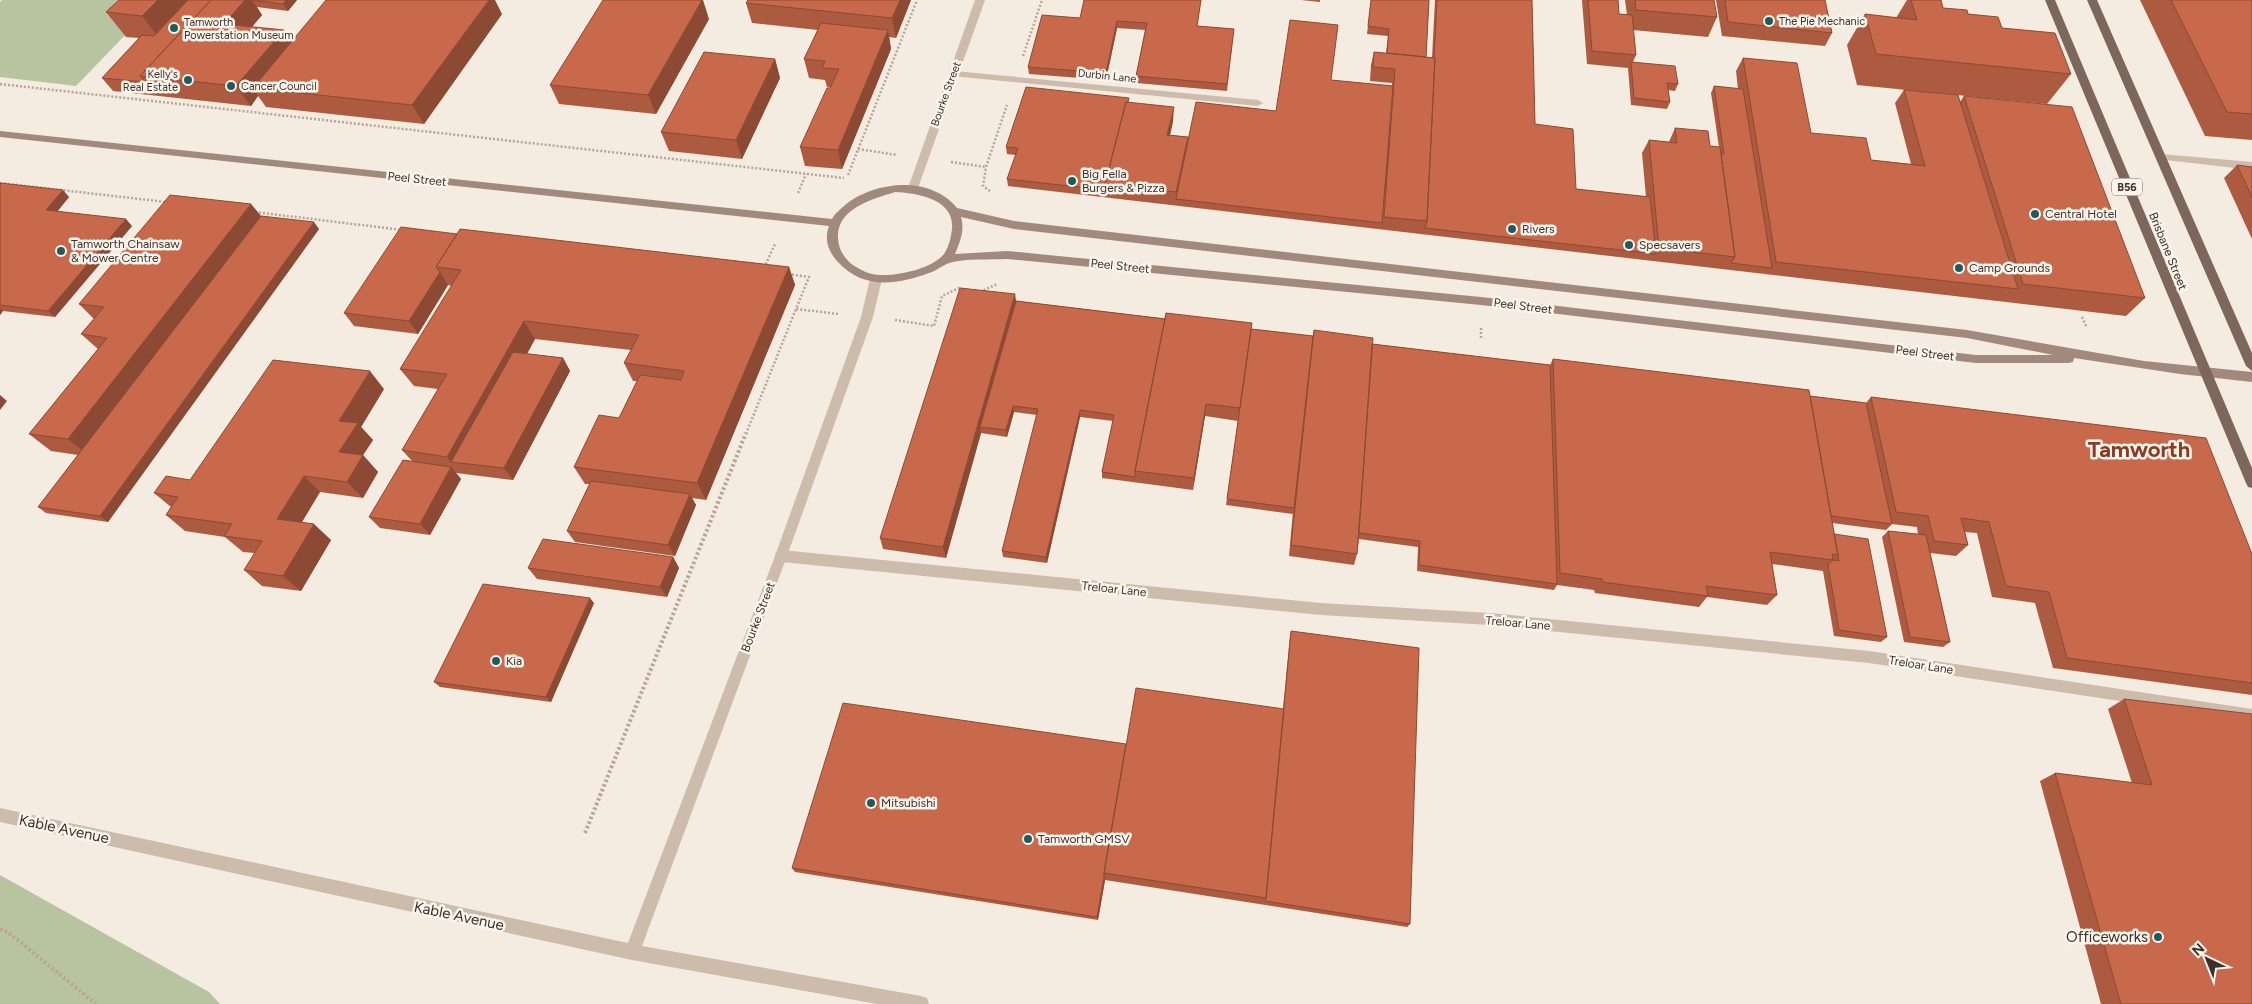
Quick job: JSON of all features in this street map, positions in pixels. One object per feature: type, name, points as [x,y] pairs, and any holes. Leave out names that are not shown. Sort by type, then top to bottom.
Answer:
[{"type":"main road","name":"Brisbane Street","points":[[2050,0],[2252,483]]},
{"type":"main road","points":[[2092,0],[2252,366]]},
{"type":"main road","name":"Peel Street","points":[[0,134],[834,223]]},
{"type":"main road","points":[[913,188],[931,193],[944,201],[953,211],[958,223],[958,239],[946,259],[918,274],[897,279],[876,279],[857,273],[842,264],[833,252],[830,238],[834,223],[844,210],[858,199],[876,191],[913,188]]},
{"type":"main road","name":"Peel Street","points":[[953,211],[1024,226],[1967,334],[2099,360],[2205,373],[2252,376]]},
{"type":"main road","name":"Peel Street","points":[[946,259],[1007,254],[1481,301],[1976,359],[2099,360]]},
{"type":"street","name":"Bourke Street","points":[[913,188],[980,0]]},
{"type":"street","name":"Durbin Lane","points":[[954,74],[1258,103]]},
{"type":"street","points":[[2161,157],[2252,166]]},
{"type":"street","name":"Bourke Street","points":[[632,952],[781,556],[867,316],[876,279]]},
{"type":"street","name":"Treloar Lane","points":[[781,556],[1321,609],[1490,620],[1869,657],[2252,715]]},
{"type":"street","name":"Kable Avenue","points":[[0,815],[632,952],[921,1004]]},
{"type":"path","points":[[0,84],[847,179],[917,0]]},
{"type":"path","points":[[991,191],[983,186],[986,167],[1042,0]]},
{"type":"path","points":[[858,149],[889,154]]},
{"type":"path","points":[[956,163],[986,167]]},
{"type":"path","points":[[798,193],[806,174]]},
{"type":"path","points":[[0,183],[168,202]]},
{"type":"path","points":[[248,212],[406,230]]},
{"type":"path","points":[[763,271],[774,246]]},
{"type":"path","points":[[585,833],[809,277],[781,274]]},
{"type":"path","points":[[903,321],[934,326],[942,296],[959,288],[978,292],[998,283]]},
{"type":"path","points":[[796,309],[834,313]]},
{"type":"path","points":[[2082,317],[2088,331]]},
{"type":"path","points":[[0,929],[9,933],[96,1004]]},
{"type":"green space","points":[[2,0],[159,0],[76,86],[0,77],[0,2]]},
{"type":"green space","points":[[0,875],[209,992],[220,1004],[0,1004]]},
{"type":"building","points":[[119,0],[158,0],[142,16],[106,12]]},
{"type":"building","points":[[188,0],[211,0],[140,76],[145,82],[102,78],[142,35],[154,36]]},
{"type":"building","points":[[211,0],[245,0],[224,24],[284,30],[236,86],[140,76]]},
{"type":"building","points":[[252,0],[286,0],[283,4]]},
{"type":"building","points":[[326,0],[489,0],[412,105],[253,88]]},
{"type":"building","points":[[603,0],[702,0],[648,95],[550,85]]},
{"type":"building","points":[[748,0],[900,0],[892,18],[746,3]]},
{"type":"building","points":[[1084,0],[1201,0],[1197,26],[1234,29],[1227,84],[1136,76],[1147,23],[1117,21],[1106,73],[1028,67],[1042,15],[1080,18]]},
{"type":"building","points":[[1371,0],[1429,0],[1426,57],[1387,53],[1389,29],[1368,26]]},
{"type":"building","points":[[1437,0],[1532,0],[1535,124],[1573,129],[1576,189],[1650,197],[1656,254],[1425,228],[1427,221]]},
{"type":"building","points":[[1588,0],[1618,0],[1619,14],[1632,15],[1636,55],[1592,51]]},
{"type":"building","points":[[1635,0],[1714,0],[1717,17],[1636,10]]},
{"type":"building","points":[[1725,0],[1825,0],[1832,33],[1728,22]]},
{"type":"building","points":[[1911,0],[1941,0],[1943,8],[1967,10],[1968,14],[1998,17],[2002,28],[2055,33],[2071,74],[1876,54],[1865,14],[1917,20]]},
{"type":"building","points":[[2171,0],[2252,0],[2252,114],[2227,112]]},
{"type":"building","points":[[1290,20],[1338,25],[1331,80],[1393,86],[1382,223],[1176,199],[1196,102],[1276,111]]},
{"type":"building","points":[[821,23],[888,30],[838,150],[800,147],[827,88],[830,88],[839,69],[822,68],[825,61],[804,59]]},
{"type":"building","points":[[704,52],[775,59],[736,140],[661,132]]},
{"type":"building","points":[[1374,52],[1435,58],[1427,221],[1384,217],[1395,69],[1373,67]]},
{"type":"building","points":[[1743,58],[1797,63],[1811,133],[1866,138],[1871,160],[1925,166],[1904,90],[1958,95],[2018,289],[1776,262]]},
{"type":"building","points":[[1631,62],[1675,66],[1678,84],[1667,83],[1670,102],[1634,98]]},
{"type":"building","points":[[1714,86],[1743,89],[1772,268],[1731,263],[1735,257],[1721,154],[1724,154]]},
{"type":"building","points":[[1026,87],[1129,98],[1128,102],[1126,102],[1105,190],[1007,179],[1018,148],[1006,147]]},
{"type":"building","name":"Central Hotel","points":[[1964,96],[2072,107],[2145,298],[2023,284]]},
{"type":"building","points":[[1126,102],[1174,107],[1167,135],[1188,137],[1176,192],[1105,184]]},
{"type":"building","points":[[1675,128],[1708,131],[1710,146],[1720,147],[1735,257],[1659,248],[1649,140],[1677,143]]},
{"type":"building","points":[[2237,165],[2252,167],[2252,197]]},
{"type":"building","points":[[0,183],[63,190],[46,210],[126,219],[48,311],[0,305]]},
{"type":"building","points":[[170,195],[251,204],[68,439],[29,434],[107,338],[81,334],[104,307],[79,304]]},
{"type":"building","points":[[261,216],[314,222],[100,516],[38,507]]},
{"type":"building","points":[[401,227],[457,234],[436,267],[440,272],[409,321],[344,313]]},
{"type":"building","points":[[460,229],[789,267],[697,483],[574,467],[599,415],[619,418],[640,375],[681,380],[684,371],[624,363],[639,335],[524,321],[447,457],[402,450],[447,374],[400,369],[461,270],[436,267]]},
{"type":"building","points":[[960,288],[1015,294],[943,547],[880,538]]},
{"type":"building","points":[[1016,301],[1165,319],[1135,477],[1102,472],[1114,415],[1080,410],[1046,557],[1002,551],[1038,409],[1013,406],[1006,430],[980,427]]},
{"type":"building","points":[[1166,313],[1252,323],[1240,408],[1206,404],[1194,478],[1135,471]]},
{"type":"building","points":[[1251,329],[1313,336],[1294,508],[1227,499]]},
{"type":"building","points":[[1314,330],[1373,338],[1357,554],[1291,545]]},
{"type":"building","points":[[1372,344],[1550,365],[1557,584],[1419,565],[1420,541],[1359,533]]},
{"type":"building","points":[[513,352],[563,358],[504,468],[451,462]]},
{"type":"building","points":[[1553,359],[1809,390],[1838,555],[1832,554],[1833,560],[1770,552],[1777,595],[1706,586],[1708,596],[1602,582],[1602,579],[1560,573]]},
{"type":"building","points":[[273,360],[370,371],[339,421],[358,423],[339,452],[363,455],[347,482],[304,476],[277,519],[314,524],[283,576],[244,570],[262,541],[224,536],[232,524],[166,515],[178,497],[154,493],[166,476],[190,480]]},
{"type":"building","points":[[1810,396],[1866,403],[1892,524],[1831,516]]},
{"type":"building","points":[[1871,397],[2206,438],[2252,554],[2252,683],[2067,658],[2049,592],[2006,586],[1989,522],[1961,518],[1968,545],[1934,541],[1928,516],[1896,512]]},
{"type":"building","points":[[403,460],[451,467],[420,524],[369,517]]},
{"type":"building","points":[[591,481],[690,494],[668,545],[567,531]]},
{"type":"building","points":[[1888,531],[1926,535],[1950,642],[1910,637]]},
{"type":"building","points":[[1834,534],[1868,539],[1887,637],[1839,630],[1828,565],[1833,560],[1839,561]]},
{"type":"building","points":[[543,539],[673,557],[660,587],[528,568]]},
{"type":"building","points":[[483,584],[590,598],[546,697],[434,682]]},
{"type":"building","points":[[1291,631],[1419,648],[1410,924],[1265,901]]},
{"type":"building","points":[[1136,688],[1284,709],[1266,898],[1104,873]]},
{"type":"building","points":[[2124,699],[2252,714],[2252,1004],[2121,1004],[2055,773],[2152,785]]},
{"type":"building","points":[[843,703],[1126,744],[1097,917],[792,868]]},
{"type":"place","name":"The Pie Mechanic","points":[[1769,21]]},
{"type":"place","name":"Tamworth Powerstation Museum","points":[[174,28]]},
{"type":"place","name":"Kelly's Real Estate","points":[[188,80]]},
{"type":"place","name":"Cancer Council","points":[[231,86]]},
{"type":"place","name":"Big Fella Burgers & Pizza","points":[[1072,181]]},
{"type":"place","name":"Central Hotel","points":[[2035,214]]},
{"type":"place","name":"Rivers","points":[[1512,229]]},
{"type":"place","name":"Specsavers","points":[[1629,245]]},
{"type":"place","name":"Tamworth Chainsaw & Mower Centre","points":[[61,251]]},
{"type":"place","name":"Camp Grounds","points":[[1959,268]]},
{"type":"place","name":"Kia","points":[[496,661]]},
{"type":"place","name":"Mitsubishi","points":[[871,803]]},
{"type":"place","name":"Tamworth GMSV","points":[[1028,839]]},
{"type":"place","name":"Officeworks","points":[[2158,937]]},
{"type":"district","name":"Tamworth","points":[[2139,449]]}]
